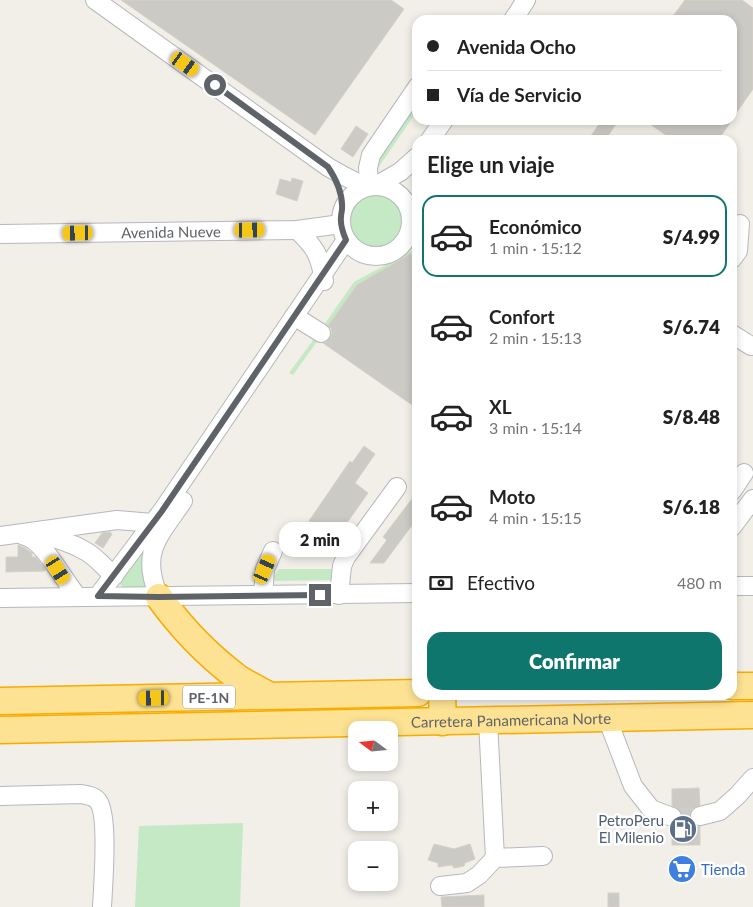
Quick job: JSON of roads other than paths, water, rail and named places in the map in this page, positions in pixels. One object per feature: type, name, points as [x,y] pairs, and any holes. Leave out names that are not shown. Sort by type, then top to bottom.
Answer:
[{"type":"highway","points":[[159,597],[176,620],[202,649],[239,679],[269,696]]},
{"type":"highway","points":[[737,686],[753,686]]},
{"type":"highway","name":"Carretera Panamericana Norte","points":[[0,701],[412,693]]},
{"type":"highway","points":[[442,700],[444,722]]},
{"type":"highway","name":"Carretera Panamericana Norte","points":[[0,730],[753,715]]},
{"type":"street","points":[[95,0],[328,167],[344,176],[371,186],[388,187],[397,193],[411,212]]},
{"type":"street","points":[[516,15],[522,2]]},
{"type":"street","points":[[371,186],[368,168],[371,155],[412,95]]},
{"type":"street","points":[[159,597],[151,573],[150,562],[155,543],[324,282],[346,230],[348,199],[356,191],[400,172],[412,161]]},
{"type":"street","points":[[328,167],[336,179],[340,192],[346,230],[363,254],[374,256],[385,255],[395,250],[411,236],[408,233],[411,212],[406,189],[412,172]]},
{"type":"street","points":[[737,252],[742,224]]},
{"type":"street","points":[[297,230],[311,244],[321,263],[324,282]]},
{"type":"street","name":"Avenida Nueve","points":[[0,234],[346,230]]},
{"type":"street","points":[[299,319],[321,333]]},
{"type":"street","points":[[98,596],[153,523],[299,319]]},
{"type":"street","points":[[737,337],[751,346]]},
{"type":"street","points":[[737,484],[744,474]]},
{"type":"street","points":[[340,595],[342,566],[346,557],[397,487]]},
{"type":"street","points":[[737,520],[753,499]]},
{"type":"street","points":[[0,536],[117,520],[153,523]]},
{"type":"street","points":[[20,533],[54,538],[72,544],[87,552],[114,576]]},
{"type":"street","points":[[20,533],[34,540],[53,561],[77,596]]},
{"type":"street","points":[[263,595],[265,569],[273,552]]},
{"type":"street","points":[[737,586],[753,586]]},
{"type":"street","points":[[0,598],[412,593]]},
{"type":"street","points":[[607,718],[633,786],[651,809],[672,817]]},
{"type":"street","points":[[488,721],[495,858]]},
{"type":"street","points":[[700,816],[720,811],[738,796],[753,778]]},
{"type":"street","points":[[0,796],[81,794],[90,796],[98,801],[102,810],[104,826],[102,907]]},
{"type":"street","points":[[440,886],[467,883],[479,875],[495,858],[543,856]]},
{"type":"tunnel","points":[[672,817],[700,816]]},
{"type":"place","name":"PetroPeru El Milenio","points":[[683,829]]},
{"type":"place","name":"Tienda","points":[[682,869]]}]
